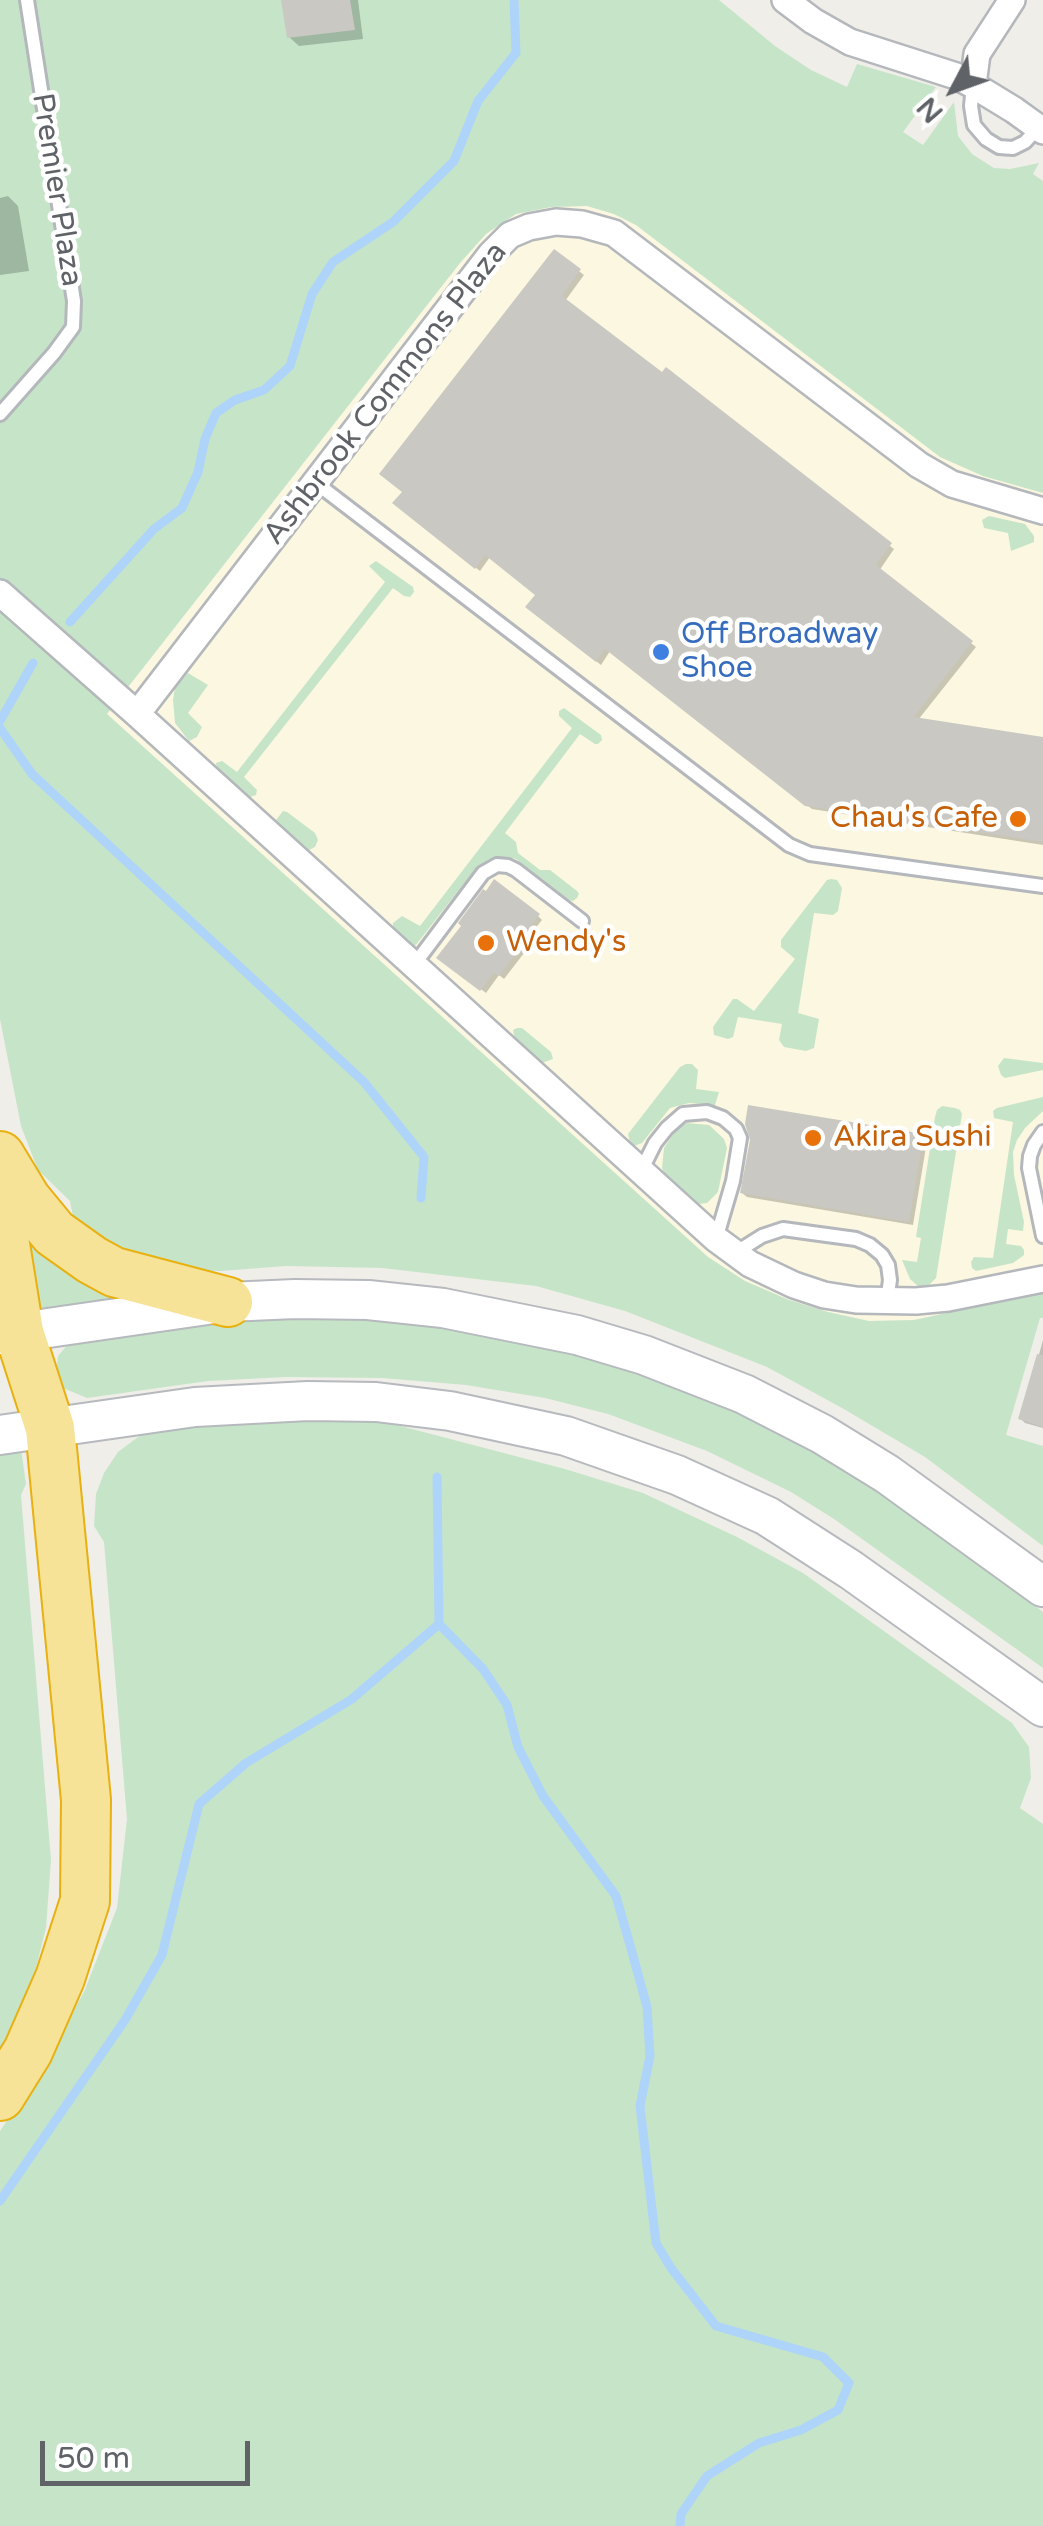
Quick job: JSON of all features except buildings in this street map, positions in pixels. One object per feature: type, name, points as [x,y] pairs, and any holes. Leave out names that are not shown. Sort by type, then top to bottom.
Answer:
[{"type":"highway","points":[[0,1156],[54,1233],[92,1260],[114,1272],[228,1302]]},
{"type":"highway","points":[[0,1213],[10,1333],[50,1428],[86,1800],[85,1901],[60,1978],[28,2052],[0,2096]]},
{"type":"main road","points":[[10,1333],[228,1302],[295,1298],[443,1308],[577,1335],[644,1354],[744,1394],[822,1434],[887,1474],[1043,1587]]},
{"type":"main road","points":[[0,1434],[195,1406],[308,1401],[376,1402],[450,1411],[566,1436],[677,1475],[766,1516],[851,1570],[1043,1707]]},
{"type":"street","points":[[786,0],[850,42],[956,76],[1041,127]]},
{"type":"street","points":[[973,85],[977,54],[1012,0]]},
{"type":"street","name":"Ashbrook Commons Plaza","points":[[137,714],[492,254],[510,235],[529,227],[556,222],[614,233],[919,465],[952,484],[1043,511]]},
{"type":"street","points":[[0,593],[726,1246],[767,1272],[824,1295],[856,1300],[916,1302],[966,1296],[1043,1279]]},
{"type":"lane","name":"Premier Plaza","points":[[2,409],[73,327],[74,302],[26,0]]},
{"type":"lane","points":[[973,85],[974,125],[1000,147],[1013,148],[1041,127]]},
{"type":"lane","points":[[316,483],[789,845],[810,854],[1043,886]]},
{"type":"lane","points":[[414,965],[482,873],[497,866],[516,870],[582,921]]},
{"type":"lane","points":[[641,1172],[655,1143],[682,1114],[707,1112],[722,1118],[736,1129],[740,1138],[726,1246],[783,1229],[870,1244],[888,1265],[887,1301]]},
{"type":"lane","points":[[1043,1132],[1034,1145],[1029,1168],[1043,1236]]},
{"type":"shaded area","points":[[587,206],[636,225],[940,457],[983,476],[1043,493],[1043,1292],[914,1320],[869,1321],[789,1300],[745,1281],[708,1257],[107,714],[486,234],[516,214],[551,207]]},
{"type":"green space","points":[[0,0],[719,0],[775,46],[811,70],[847,87],[857,64],[936,87],[903,132],[923,145],[954,102],[958,136],[972,154],[994,168],[1039,163],[1033,174],[1043,181],[1043,493],[983,476],[940,457],[636,225],[587,206],[551,207],[516,214],[486,234],[460,263],[107,714],[708,1257],[745,1281],[789,1300],[869,1321],[914,1320],[1043,1292],[1043,1318],[1006,1435],[1043,1446],[1043,1546],[925,1457],[842,1408],[767,1367],[625,1311],[536,1286],[382,1268],[161,1270],[76,1232],[70,1201],[38,1170],[21,1126],[0,1019]]},
{"type":"green space","points":[[989,516],[1025,524],[1034,542],[1011,551],[1008,533],[984,528],[982,520]]},
{"type":"green space","points":[[376,561],[413,587],[414,592],[410,597],[404,596],[393,588],[244,777],[257,790],[256,795],[247,798],[217,771],[216,763],[222,761],[237,772],[385,582],[369,566]]},
{"type":"green space","points":[[188,673],[208,685],[188,713],[202,727],[197,737],[189,741],[175,723],[173,700],[175,688]]},
{"type":"green space","points":[[564,708],[601,735],[602,740],[595,744],[580,734],[505,833],[516,842],[518,853],[540,870],[550,870],[577,891],[577,898],[568,900],[516,859],[489,859],[469,877],[415,946],[410,947],[393,932],[393,923],[402,916],[420,926],[572,728],[559,716]]},
{"type":"green space","points":[[283,811],[315,833],[315,847],[302,849],[276,823]]},
{"type":"green space","points":[[831,879],[837,880],[842,888],[838,911],[833,915],[814,913],[798,1013],[819,1019],[814,1048],[806,1051],[784,1047],[779,1040],[782,1024],[738,1017],[733,1037],[714,1035],[713,1027],[733,999],[754,1011],[795,959],[781,947],[781,940]]},
{"type":"green space","points":[[517,1028],[551,1052],[553,1059],[538,1061],[515,1040],[513,1030]]},
{"type":"green space","points":[[1004,1058],[1043,1063],[1043,1070],[1005,1078],[998,1066]]},
{"type":"green space","points":[[686,1064],[698,1070],[696,1089],[719,1092],[715,1105],[689,1103],[670,1108],[642,1143],[634,1146],[628,1134]]},
{"type":"green space","points":[[1043,1097],[1043,1111],[1025,1128],[1013,1152],[1024,1222],[1023,1231],[1008,1229],[1006,1244],[1021,1246],[1024,1255],[1013,1263],[976,1271],[971,1262],[974,1257],[993,1258],[1013,1122],[994,1118],[993,1111]]},
{"type":"green space","points":[[942,1106],[962,1114],[936,1278],[928,1286],[918,1286],[910,1279],[902,1260],[917,1262],[921,1238],[916,1237],[935,1117]]},
{"type":"green space","points":[[687,1123],[709,1125],[724,1139],[727,1148],[718,1192],[707,1203],[699,1204],[691,1198],[665,1176],[662,1168],[664,1148],[676,1130]]},
{"type":"green space","points":[[22,1224],[130,1297],[38,1313]]},
{"type":"green space","points":[[229,1318],[388,1319],[470,1328],[547,1343],[643,1371],[723,1402],[808,1443],[888,1493],[1043,1612],[1043,1668],[791,1492],[707,1451],[608,1414],[545,1398],[466,1385],[382,1378],[208,1381],[87,1398],[63,1388],[56,1375],[58,1356],[69,1343]]},
{"type":"green space","points":[[276,1417],[370,1418],[643,1493],[803,1573],[1012,1723],[1029,1747],[1031,1778],[1020,1808],[1043,1824],[1043,2526],[0,2526],[0,2131],[84,1992],[117,1908],[127,1819],[104,1542],[94,1526],[96,1494],[118,1452],[162,1426]]},
{"type":"green space","points":[[21,1449],[26,1484],[21,1495],[51,1860],[46,1928],[36,1968],[0,2056],[0,1452]]},
{"type":"waterway","points":[[70,622],[154,529],[182,508],[216,413],[235,400],[264,390],[290,366],[312,294],[333,262],[393,222],[454,161],[478,101],[516,53],[514,0]]},
{"type":"waterway","points":[[0,721],[33,663]]},
{"type":"waterway","points":[[0,728],[32,774],[364,1082],[424,1157],[421,1198]]},
{"type":"waterway","points":[[437,1477],[439,1624],[483,1669],[507,1705],[518,1747],[543,1796],[616,1896],[647,2007],[650,2056],[640,2106],[656,2243],[716,2326],[823,2357],[849,2383],[838,2410],[801,2430],[759,2443],[707,2476],[681,2514],[680,2526]]},
{"type":"waterway","points":[[0,2201],[125,2020],[162,1955],[199,1804],[246,1763],[352,1699],[439,1624]]},
{"type":"place","name":"Off Broadway Shoe","points":[[661,652]]},
{"type":"place","name":"Chau's Cafe","points":[[1018,819]]},
{"type":"place","name":"Wendy's","points":[[486,943]]},
{"type":"place","name":"Akira Sushi","points":[[813,1138]]}]
